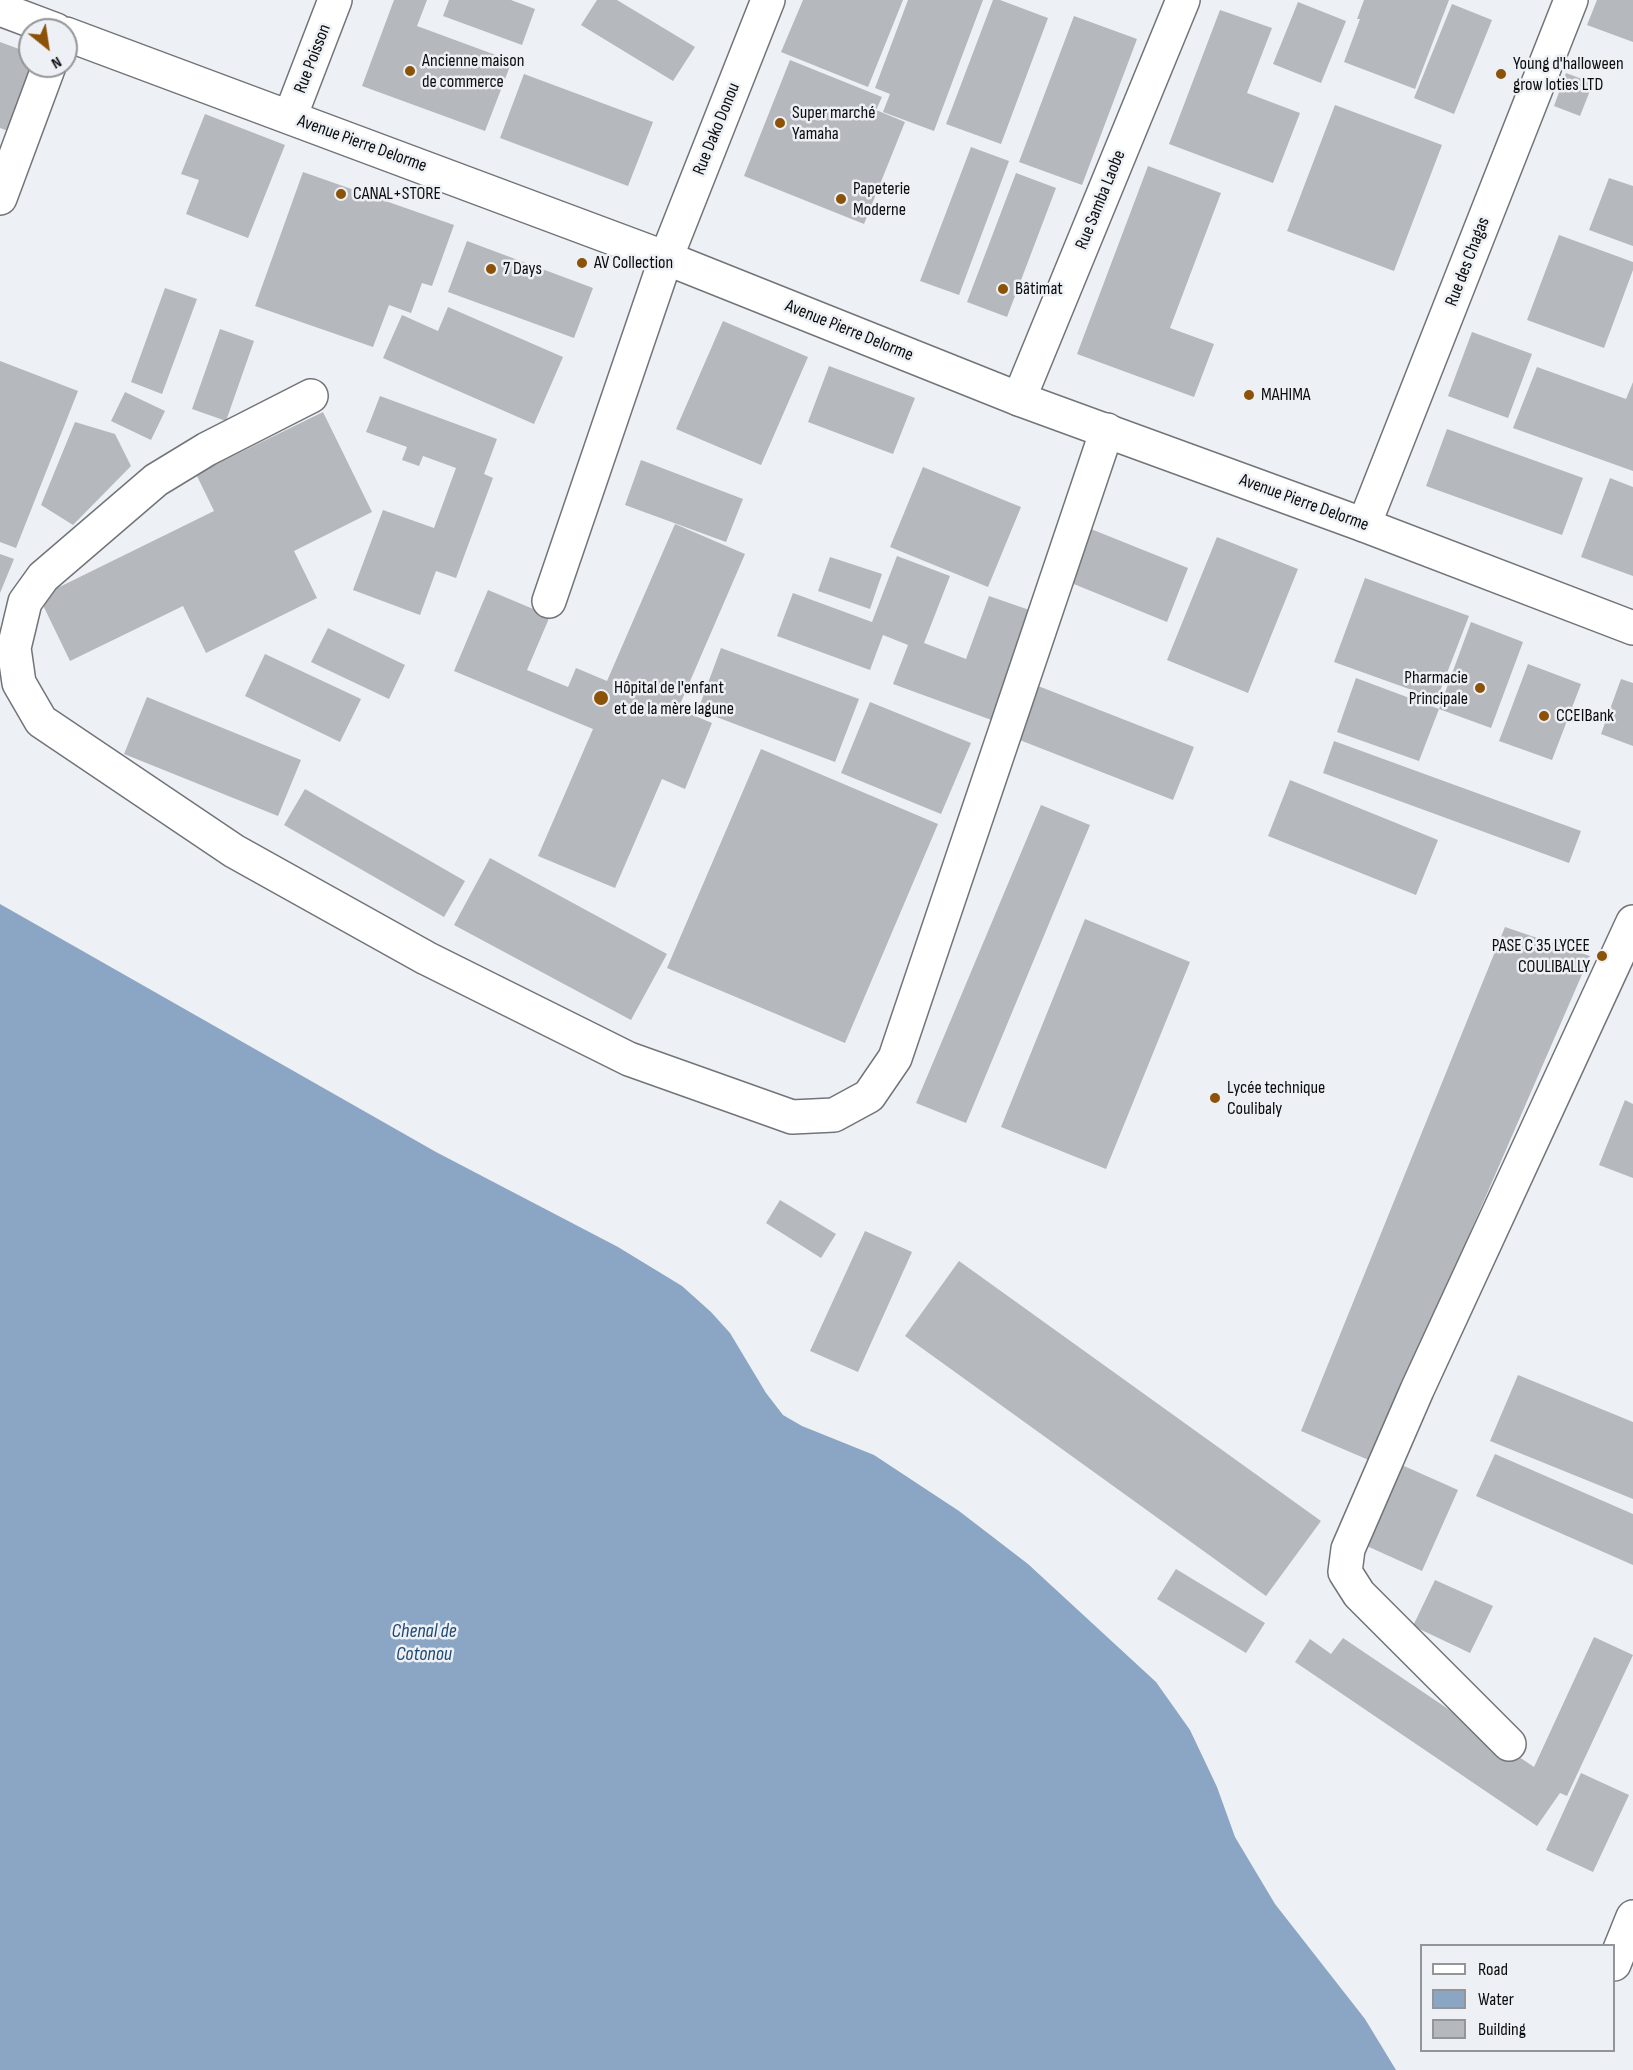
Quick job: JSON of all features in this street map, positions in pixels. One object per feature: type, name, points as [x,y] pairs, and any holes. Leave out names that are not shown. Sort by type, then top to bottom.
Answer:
[{"type":"street","name":"Rue Poisson","points":[[290,117],[335,0]]},
{"type":"street","name":"Rue Dako Donou","points":[[549,601],[666,258],[768,0]]},
{"type":"street","name":"Rue Samba Laobe","points":[[1019,399],[1183,0]]},
{"type":"street","name":"Rue des Chagas","points":[[1365,525],[1571,0]]},
{"type":"street","points":[[0,9],[24,18]]},
{"type":"street","name":"Avenue Pierre Delorme","points":[[78,38],[666,258],[1019,399],[1365,525],[1633,628]]},
{"type":"street","points":[[0,198],[44,78]]},
{"type":"street","points":[[311,396],[207,449],[156,480],[43,577],[25,602],[14,648],[19,683],[41,722],[234,851],[426,958],[628,1059],[792,1117],[834,1114],[869,1096],[896,1058],[1107,430]]},
{"type":"street","points":[[1509,1743],[1359,1594],[1345,1572],[1348,1549],[1421,1380],[1633,922]]},
{"type":"street","points":[[1615,1962],[1633,1917]]},
{"type":"water","name":"Chenal de Cotonou","points":[[0,904],[436,1152],[618,1247],[682,1286],[730,1333],[766,1393],[783,1415],[802,1426],[874,1455],[959,1511],[1028,1564],[1156,1682],[1190,1730],[1217,1787],[1235,1837],[1275,1904],[1365,2019],[1396,2070],[0,2070]]},
{"type":"building","points":[[394,0],[427,0],[417,26],[512,61],[485,131],[362,86]]},
{"type":"building","points":[[449,0],[511,0],[535,9],[522,45],[443,16]]},
{"type":"building","points":[[597,0],[617,0],[695,47],[673,81],[581,25]]},
{"type":"building","points":[[803,0],[903,0],[868,87],[781,52]]},
{"type":"building","points":[[908,0],[983,0],[934,131],[883,112],[890,94],[875,88]]},
{"type":"building","points":[[993,0],[1000,0],[1048,18],[1001,144],[946,124]]},
{"type":"building","points":[[1364,0],[1449,0],[1415,89],[1344,62],[1360,19],[1357,19]]},
{"type":"building","points":[[1597,0],[1633,0],[1633,42],[1587,25]]},
{"type":"building","points":[[1298,2],[1346,21],[1321,83],[1273,64]]},
{"type":"building","points":[[1452,4],[1492,20],[1454,114],[1414,98]]},
{"type":"building","points":[[1220,10],[1272,28],[1247,93],[1300,113],[1273,183],[1169,144]]},
{"type":"building","points":[[1074,16],[1137,39],[1082,185],[1019,162]]},
{"type":"building","points":[[0,42],[18,49],[18,78],[35,78],[14,133],[0,128]]},
{"type":"building","points":[[790,60],[882,97],[876,110],[905,122],[864,224],[744,176]]},
{"type":"building","points":[[1566,73],[1593,83],[1580,116],[1554,106]]},
{"type":"building","points":[[524,74],[653,122],[628,186],[500,138]]},
{"type":"building","points":[[1335,105],[1442,145],[1394,271],[1287,231]]},
{"type":"building","points":[[205,114],[285,145],[248,238],[186,214],[199,180],[181,174]]},
{"type":"building","points":[[971,147],[1009,161],[959,295],[920,281]]},
{"type":"building","points":[[1148,166],[1221,193],[1170,328],[1214,344],[1194,397],[1077,354]]},
{"type":"building","points":[[303,172],[454,225],[432,286],[422,283],[411,313],[389,305],[373,347],[255,306]]},
{"type":"building","points":[[1016,173],[1056,188],[1007,317],[967,302]]},
{"type":"building","points":[[1609,178],[1633,186],[1633,246],[1589,230]]},
{"type":"building","points":[[1559,235],[1633,262],[1633,270],[1604,348],[1527,320]]},
{"type":"building","points":[[467,241],[593,288],[574,338],[448,292]]},
{"type":"building","points":[[165,288],[197,299],[162,394],[131,382]]},
{"type":"building","points":[[448,307],[563,357],[534,424],[383,358],[402,315],[438,331]]},
{"type":"building","points":[[723,321],[808,357],[761,465],[676,429]]},
{"type":"building","points":[[220,329],[254,341],[226,421],[192,409]]},
{"type":"building","points":[[1472,332],[1532,354],[1508,418],[1448,396]]},
{"type":"building","points":[[0,361],[78,391],[16,548],[0,542]]},
{"type":"building","points":[[829,366],[915,398],[893,454],[808,422]]},
{"type":"building","points":[[1537,367],[1626,399],[1633,382],[1633,471],[1513,428]]},
{"type":"building","points":[[125,392],[165,411],[151,440],[111,421]]},
{"type":"building","points":[[380,396],[497,439],[484,474],[493,478],[456,578],[436,571],[420,615],[353,590],[383,510],[434,528],[456,468],[423,456],[419,466],[402,460],[407,447],[366,432]]},
{"type":"building","points":[[323,412],[372,512],[294,551],[317,598],[206,653],[183,606],[70,661],[39,597],[214,511],[196,474]]},
{"type":"building","points":[[75,422],[115,434],[131,466],[73,525],[41,505]]},
{"type":"building","points":[[1447,429],[1583,478],[1562,535],[1426,486]]},
{"type":"building","points":[[641,460],[743,499],[726,542],[625,505]]},
{"type":"building","points":[[923,467],[1021,507],[988,587],[890,547]]},
{"type":"building","points":[[1610,478],[1633,487],[1633,576],[1581,557]]},
{"type":"building","name":"Hôpital de l'enfant et de la mère lagune","points":[[675,524],[745,554],[678,709],[712,723],[685,789],[662,779],[615,888],[538,856],[593,729],[454,671],[488,590],[550,616],[527,670],[568,687],[576,668],[607,681]]},
{"type":"building","points":[[1081,525],[1188,568],[1167,622],[1059,578]]},
{"type":"building","points":[[1217,537],[1298,569],[1248,693],[1167,660]]},
{"type":"building","points":[[0,554],[14,559],[0,593]]},
{"type":"building","points":[[897,556],[950,576],[924,643],[966,659],[989,596],[1038,613],[997,722],[893,684],[908,645],[883,635],[870,670],[777,636],[793,593],[872,622]]},
{"type":"building","points":[[830,557],[882,574],[870,609],[818,591]]},
{"type":"building","points":[[1365,578],[1469,616],[1437,699],[1334,662]]},
{"type":"building","points":[[1471,622],[1523,642],[1491,728],[1439,709]]},
{"type":"building","points":[[328,628],[405,665],[389,699],[311,662]]},
{"type":"building","points":[[721,648],[859,699],[835,762],[698,710]]},
{"type":"building","points":[[265,654],[361,699],[340,742],[245,696]]},
{"type":"building","points":[[1528,664],[1581,684],[1552,760],[1499,741]]},
{"type":"building","points":[[1356,678],[1439,709],[1419,761],[1337,732]]},
{"type":"building","points":[[1621,679],[1633,683],[1633,746],[1601,734]]},
{"type":"building","points":[[1033,684],[1194,747],[1173,800],[1012,737]]},
{"type":"building","points":[[147,697],[301,760],[278,816],[124,754]]},
{"type":"building","points":[[870,702],[971,743],[941,814],[841,773]]},
{"type":"building","points":[[1334,741],[1581,831],[1569,863],[1323,773]]},
{"type":"building","points":[[761,749],[938,824],[845,1043],[667,968]]},
{"type":"building","points":[[1290,780],[1438,840],[1416,895],[1268,836]]},
{"type":"building","points":[[305,789],[465,881],[444,917],[284,825]]},
{"type":"building","points":[[1041,805],[1090,825],[966,1123],[916,1103]]},
{"type":"building","points":[[490,858],[667,954],[631,1020],[454,925]]},
{"type":"building","points":[[1085,919],[1190,962],[1106,1169],[1001,1127]]},
{"type":"building","points":[[1505,927],[1590,956],[1371,1461],[1301,1431]]},
{"type":"building","points":[[1625,1100],[1633,1104],[1633,1178],[1599,1165]]},
{"type":"building","points":[[780,1200],[836,1234],[821,1258],[766,1223]]},
{"type":"building","points":[[865,1231],[912,1252],[858,1372],[810,1351]]},
{"type":"building","points":[[959,1261],[1321,1521],[1266,1596],[905,1336]]},
{"type":"building","points":[[1518,1375],[1633,1422],[1633,1499],[1490,1441]]},
{"type":"building","points":[[1495,1454],[1633,1514],[1633,1565],[1476,1496]]},
{"type":"building","points":[[1395,1462],[1458,1490],[1422,1571],[1358,1542]]},
{"type":"building","points":[[1176,1569],[1265,1623],[1246,1653],[1157,1599]]},
{"type":"building","points":[[1435,1580],[1493,1606],[1470,1653],[1413,1626]]},
{"type":"building","points":[[1594,1637],[1633,1655],[1567,1796],[1560,1793],[1537,1826],[1295,1662],[1310,1639],[1331,1654],[1343,1638],[1534,1767]]},
{"type":"building","points":[[1581,1773],[1629,1795],[1593,1872],[1546,1850]]},
{"type":"place","name":"Ancienne maison de commerce","points":[[410,71]]},
{"type":"place","name":"Young d'halloween grow loties LTD","points":[[1501,74]]},
{"type":"place","name":"Super marché Yamaha","points":[[780,123]]},
{"type":"place","name":"CANAL+STORE","points":[[341,194]]},
{"type":"place","name":"Papeterie Moderne","points":[[841,199]]},
{"type":"place","name":"AV Collection","points":[[582,263]]},
{"type":"place","name":"7 Days","points":[[491,269]]},
{"type":"place","name":"Bâtimat","points":[[1003,289]]},
{"type":"place","name":"MAHIMA","points":[[1249,395]]},
{"type":"place","name":"Pharmacie Principale","points":[[1480,688]]},
{"type":"place","name":"Hôpital de l'enfant et de la mère lagune","points":[[601,698]]},
{"type":"place","name":"CCEIBank","points":[[1544,716]]},
{"type":"place","name":"PASE C 35 LYCEE COULIBALLY","points":[[1602,956]]},
{"type":"place","name":"Lycée technique Coulibaly","points":[[1215,1098]]}]
